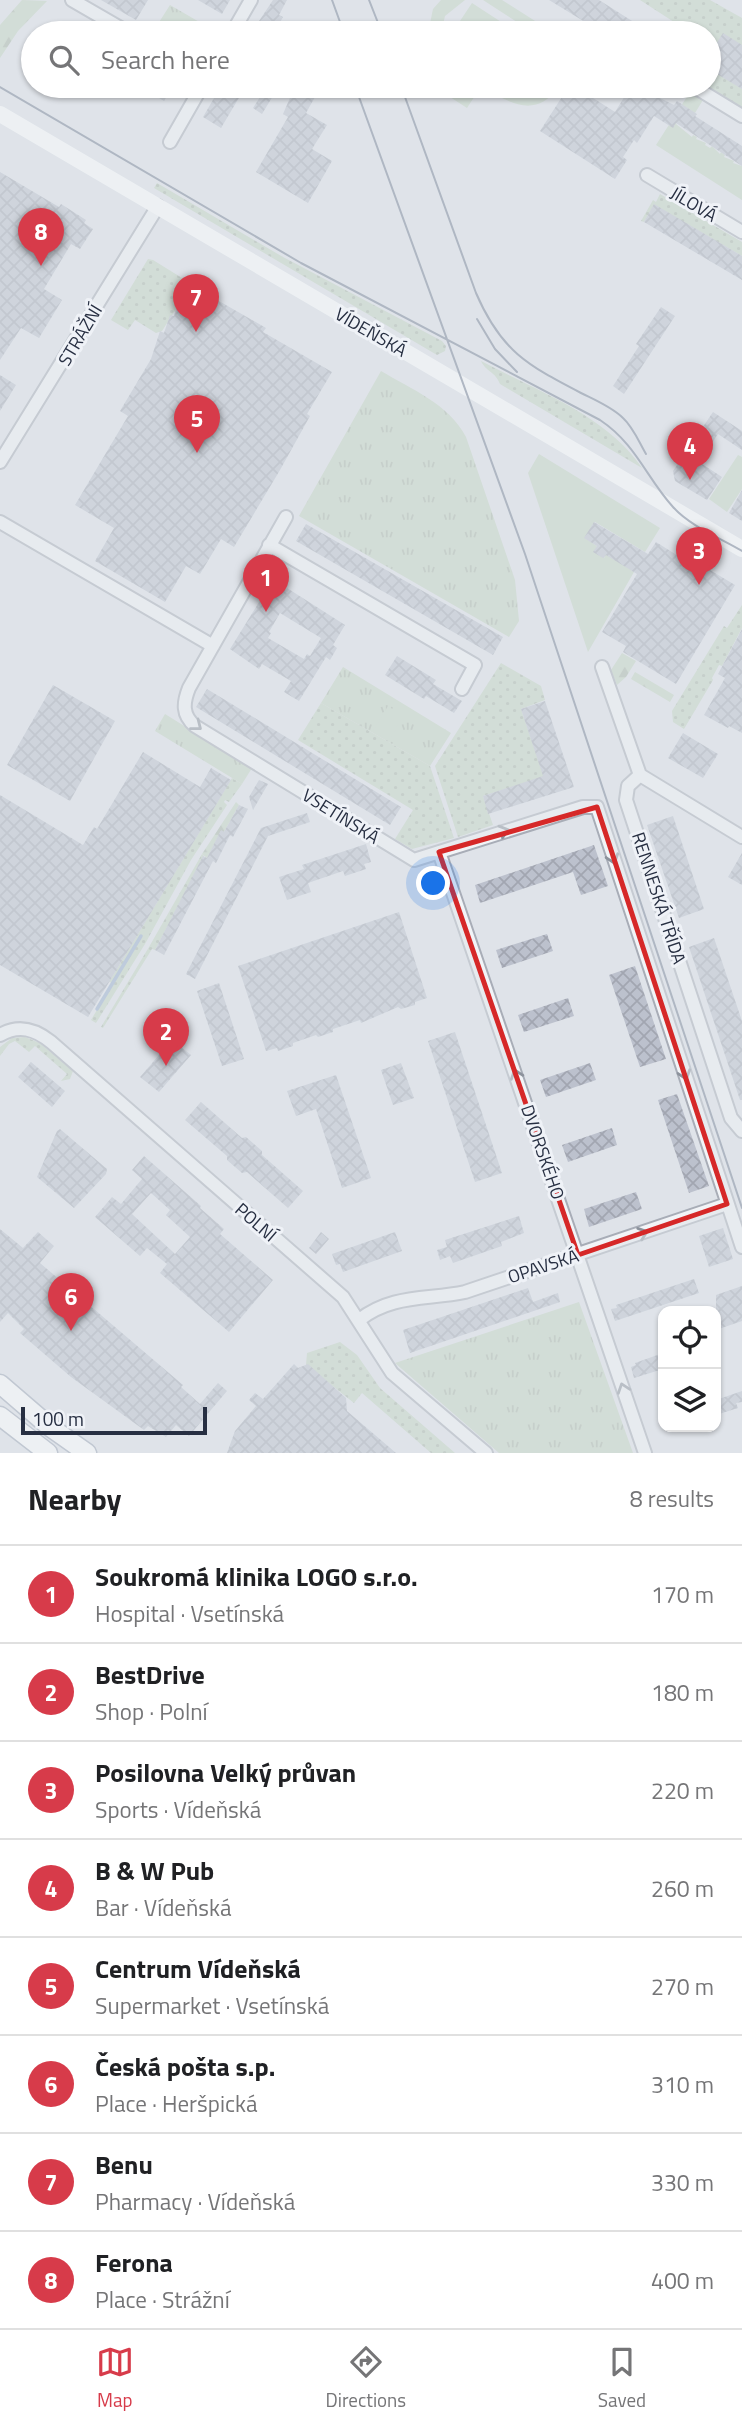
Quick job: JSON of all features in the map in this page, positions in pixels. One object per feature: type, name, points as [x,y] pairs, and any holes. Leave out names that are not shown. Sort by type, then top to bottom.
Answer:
[{"type":"main road","name":"VÍDEŇSKÁ","points":[[0,114],[742,549]]},
{"type":"main road","points":[[0,1384],[50,1427],[87,1453]]},
{"type":"main road","points":[[0,1416],[48,1453]]},
{"type":"street","points":[[72,0],[109,21]]},
{"type":"street","points":[[239,21],[251,0]]},
{"type":"street","points":[[170,142],[195,98]]},
{"type":"street","points":[[713,98],[742,116]]},
{"type":"street","name":"JÍLOVÁ","points":[[647,175],[742,232]]},
{"type":"street","name":"STRÁŽNÍ","points":[[0,462],[158,206]]},
{"type":"street","name":"VSETÍNSKÁ","points":[[286,517],[184,700],[184,710],[190,722],[414,860],[583,807]]},
{"type":"street","points":[[0,522],[213,646]]},
{"type":"street","points":[[269,545],[475,665],[461,689]]},
{"type":"street","points":[[602,667],[640,775],[742,836]]},
{"type":"street","name":"RENNESKÁ TŘÍDA","points":[[640,775],[628,786],[626,800],[731,1118],[742,1131]]},
{"type":"street","name":"RENNESKÁ TŘÍDA","points":[[583,807],[597,807],[742,1247]]},
{"type":"street","name":"DVORSKÉHO","points":[[439,852],[645,1453]]},
{"type":"street","name":"POLNÍ","points":[[0,1035],[17,1028],[30,1029],[41,1034],[337,1293],[359,1320],[392,1373],[486,1453]]},
{"type":"street","name":"OPAVSKÁ","points":[[359,1320],[370,1311],[407,1298],[428,1298],[466,1292],[727,1204]]},
{"type":"highlighted area","points":[[597,807],[727,1204],[578,1255],[439,852]]},
{"type":"green space","points":[[22,0],[47,1],[28,21],[21,21],[21,28],[0,58],[0,25]]},
{"type":"green space","points":[[441,0],[465,0],[445,16],[444,21],[430,21],[433,9]]},
{"type":"green space","points":[[483,0],[502,0],[535,21],[515,21]]},
{"type":"green space","points":[[640,0],[710,0],[742,18],[742,46],[721,46],[721,21],[672,21]]},
{"type":"green space","points":[[472,3],[500,21],[460,21]]},
{"type":"green space","points":[[170,5],[198,21],[160,21]]},
{"type":"green space","points":[[721,75],[742,89],[742,111],[721,98]]},
{"type":"green space","points":[[452,98],[474,98],[467,108]]},
{"type":"green space","points":[[502,98],[547,98],[532,105]]},
{"type":"green space","points":[[686,98],[703,100],[695,113],[686,107],[676,124],[692,137],[697,137],[696,139],[706,143],[705,145],[710,148],[712,146],[725,155],[724,157],[734,161],[733,163],[742,166],[742,200],[656,145]]},
{"type":"green space","points":[[157,183],[283,257],[442,341],[446,346],[445,351],[437,355],[154,188]]},
{"type":"green space","points":[[660,194],[742,242],[742,256],[654,205],[644,222],[641,221],[653,200],[656,202]]},
{"type":"green space","points":[[148,259],[195,286],[188,301],[176,309],[162,331],[156,333],[135,320],[128,330],[111,320]]},
{"type":"green space","points":[[481,361],[590,419],[610,433],[642,468],[500,384]]},
{"type":"green space","points":[[381,371],[440,406],[459,425],[466,437],[515,580],[519,621],[509,637],[299,516]]},
{"type":"green space","points":[[539,454],[660,528],[645,552],[595,522],[585,538],[597,546],[594,552],[604,558],[607,552],[634,572],[588,652],[528,473]]},
{"type":"green space","points":[[738,455],[742,457],[742,489],[727,512],[709,499]]},
{"type":"green space","points":[[742,605],[742,628],[684,729],[673,722],[672,711],[724,626],[727,628]]},
{"type":"green space","points":[[622,653],[636,661],[617,685],[611,670]]},
{"type":"green space","points":[[501,663],[541,686],[545,700],[521,709],[544,777],[483,796],[493,825],[458,837],[435,766]]},
{"type":"green space","points":[[343,667],[451,733],[430,766],[321,703]]},
{"type":"green space","points":[[635,672],[674,695],[670,702],[631,679]]},
{"type":"green space","points":[[321,703],[430,766],[454,838],[412,849],[395,839],[413,810],[298,740]]},
{"type":"green space","points":[[388,706],[403,716],[389,741],[373,731]]},
{"type":"green space","points":[[165,714],[252,768],[242,784],[155,731]]},
{"type":"green space","points":[[232,778],[242,784],[229,802],[225,800],[227,805],[191,860],[145,944],[96,1023],[91,1020],[142,934],[112,983],[109,982]]},
{"type":"green space","points":[[236,802],[239,805],[207,858],[202,854]]},
{"type":"green space","points":[[202,854],[204,856],[155,950],[152,949],[103,1028],[101,1027],[149,947]]},
{"type":"green space","points":[[25,1037],[40,1043],[73,1071],[70,1079],[61,1081],[67,1074],[35,1046],[29,1052],[15,1041],[9,1044],[0,1056],[0,1047],[12,1038]]},
{"type":"green space","points":[[579,1302],[633,1453],[499,1453],[395,1363]]},
{"type":"green space","points":[[340,1342],[357,1355],[380,1388],[455,1453],[431,1453],[362,1393],[354,1403],[306,1365],[307,1353]]},
{"type":"building","points":[[101,0],[148,0],[136,20]]},
{"type":"building","points":[[198,0],[230,0],[222,14]]},
{"type":"building","points":[[273,0],[287,0],[279,15],[283,17],[281,21],[259,21]]},
{"type":"building","points":[[549,0],[599,0],[632,21],[583,21]]},
{"type":"building","points":[[723,33],[742,45],[742,89],[721,76]]},
{"type":"building","points":[[214,98],[239,98],[221,128],[203,117]]},
{"type":"building","points":[[259,98],[272,98],[262,114],[253,108]]},
{"type":"building","points":[[290,98],[314,98],[306,113],[327,125],[312,149],[332,161],[308,203],[256,172],[288,117],[283,114]]},
{"type":"building","points":[[561,98],[593,98],[615,112],[624,98],[660,98],[674,105],[677,101],[742,146],[742,166],[676,123],[673,128],[654,116],[637,143],[634,140],[623,157],[627,160],[615,179],[540,131]]},
{"type":"building","points":[[0,172],[59,207],[61,204],[86,220],[84,223],[93,229],[80,249],[71,244],[44,289],[62,300],[39,338],[21,328],[0,360]]},
{"type":"building","points":[[654,204],[742,256],[742,280],[644,222]]},
{"type":"building","points":[[212,297],[266,328],[263,332],[332,372],[307,414],[310,416],[280,470],[234,547],[221,539],[200,574],[186,566],[165,602],[95,561],[114,528],[75,505],[128,416],[120,411],[151,359],[160,331],[164,333],[170,315],[174,316],[179,299],[206,307]]},
{"type":"building","points":[[661,307],[675,316],[624,394],[613,386],[639,346],[636,344]]},
{"type":"building","points":[[0,375],[16,385],[0,411]]},
{"type":"building","points":[[713,412],[742,431],[742,450],[718,434],[699,462],[722,477],[707,500],[675,481],[673,471]]},
{"type":"building","points":[[742,490],[742,521],[729,513]]},
{"type":"building","points":[[594,522],[648,554],[656,542],[683,559],[685,555],[735,585],[676,684],[623,652],[626,646],[602,632],[637,574],[606,555],[603,558],[593,552],[597,546],[584,538]]},
{"type":"building","points":[[306,524],[503,637],[493,655],[296,541]]},
{"type":"building","points":[[272,581],[345,625],[333,645],[337,648],[330,660],[326,657],[299,701],[284,692],[291,681],[262,664],[259,669],[230,649]],"holes":[[[280,613],[321,638],[310,656],[307,654],[304,659],[268,638]]]},
{"type":"building","points":[[742,629],[742,733],[704,715],[725,678],[718,674]]},
{"type":"building","points":[[397,656],[436,680],[433,684],[462,701],[454,713],[426,696],[424,699],[385,675]]},
{"type":"building","points":[[53,685],[115,721],[70,801],[7,765]]},
{"type":"building","points":[[207,689],[401,807],[390,825],[196,707]]},
{"type":"building","points":[[545,701],[574,787],[488,814],[483,796],[543,776],[521,709]]},
{"type":"building","points":[[683,733],[718,754],[703,778],[668,758]]},
{"type":"building","points":[[143,752],[200,787],[211,768],[231,780],[88,1017],[0,965],[0,795],[83,845],[94,827],[97,829]]},
{"type":"building","points":[[259,780],[268,784],[253,810],[249,797]]},
{"type":"building","points":[[239,805],[248,809],[233,837],[230,835],[216,863],[213,861],[164,955],[155,950],[203,856],[207,858],[221,830],[224,832]]},
{"type":"building","points":[[307,813],[310,822],[268,836],[195,979],[186,974],[261,828]]},
{"type":"building","points":[[673,816],[704,909],[679,918],[647,825]]},
{"type":"building","points":[[366,844],[371,862],[364,864],[366,869],[345,876],[343,871],[308,883],[311,892],[287,900],[279,877],[304,869],[302,865]]},
{"type":"building","points":[[594,845],[608,886],[581,895],[573,872],[480,903],[475,885]]},
{"type":"building","points":[[742,853],[742,885],[728,877]]},
{"type":"building","points":[[399,912],[427,998],[415,1002],[415,1005],[401,1009],[398,1007],[361,1023],[360,1020],[333,1029],[333,1032],[293,1043],[293,1046],[278,1051],[277,1048],[266,1051],[238,966]]},
{"type":"building","points":[[547,934],[553,951],[502,968],[496,950]]},
{"type":"building","points":[[714,938],[742,1021],[742,1100],[689,947]]},
{"type":"building","points":[[635,966],[666,1059],[640,1067],[609,975]]},
{"type":"building","points":[[219,983],[244,1059],[222,1066],[197,991]]},
{"type":"building","points":[[568,998],[574,1016],[524,1032],[518,1015]]},
{"type":"building","points":[[455,1032],[502,1173],[475,1182],[428,1041]]},
{"type":"building","points":[[172,1040],[191,1055],[159,1092],[140,1077]]},
{"type":"building","points":[[31,1062],[65,1091],[52,1107],[18,1077]]},
{"type":"building","points":[[401,1063],[414,1098],[393,1105],[381,1070]]},
{"type":"building","points":[[590,1063],[596,1080],[546,1097],[540,1080]]},
{"type":"building","points":[[336,1075],[371,1178],[342,1188],[316,1109],[296,1116],[287,1091]]},
{"type":"building","points":[[677,1094],[709,1186],[689,1193],[658,1100]]},
{"type":"building","points":[[201,1102],[242,1138],[246,1137],[303,1191],[288,1208],[247,1172],[242,1173],[227,1160],[227,1156],[185,1120]]},
{"type":"building","points":[[612,1128],[617,1145],[568,1162],[562,1145]]},
{"type":"building","points":[[60,1129],[107,1169],[106,1174],[74,1208],[37,1177]]},
{"type":"building","points":[[144,1156],[224,1229],[220,1234],[273,1280],[229,1332],[160,1273],[167,1264],[147,1248],[140,1256],[95,1217],[112,1197],[121,1204],[142,1179],[132,1170]],"holes":[[[151,1193],[170,1210],[166,1215],[190,1237],[175,1254],[132,1214]]]},
{"type":"building","points":[[636,1192],[642,1209],[589,1227],[584,1209]]},
{"type":"building","points":[[519,1216],[524,1233],[501,1242],[502,1246],[453,1263],[450,1256],[440,1260],[437,1250],[447,1247],[445,1240]]},
{"type":"building","points":[[723,1228],[733,1259],[709,1267],[699,1236]]},
{"type":"building","points":[[0,1229],[23,1248],[38,1232],[54,1246],[40,1263],[183,1385],[181,1387],[200,1404],[218,1383],[227,1391],[189,1436],[176,1425],[166,1437],[148,1426],[144,1430],[71,1377],[20,1333],[24,1329],[8,1313],[0,1322]]},
{"type":"building","points":[[321,1232],[329,1239],[316,1254],[309,1248]]},
{"type":"building","points":[[395,1232],[402,1251],[343,1272],[340,1264],[336,1265],[332,1254]]},
{"type":"building","points":[[694,1279],[699,1293],[615,1321],[611,1309],[617,1308],[616,1305]]},
{"type":"building","points":[[742,1286],[742,1321],[721,1328],[721,1306],[716,1306],[716,1295]]},
{"type":"building","points":[[528,1288],[533,1302],[558,1293],[560,1302],[410,1353],[403,1330]]},
{"type":"building","points":[[658,1355],[658,1371],[634,1378],[631,1367],[636,1365],[635,1363]]},
{"type":"building","points":[[294,1364],[298,1368],[308,1364],[346,1398],[347,1411],[396,1453],[227,1453],[235,1431],[256,1406],[249,1400],[255,1393],[263,1399]]},
{"type":"building","points":[[742,1391],[742,1402],[736,1403],[738,1408],[721,1413],[721,1398]]},
{"type":"waterway","points":[[97,1009],[141,936]]},
{"type":"tram line","points":[[332,0],[340,21]]},
{"type":"tram line","points":[[369,0],[377,21]]},
{"type":"tram line","points":[[0,87],[301,263],[600,420],[623,440],[680,514],[742,551]]},
{"type":"tram line","points":[[359,98],[525,554],[742,1208]]},
{"type":"tram line","points":[[405,98],[476,293],[495,329],[518,354],[545,374],[619,414],[630,426],[646,454]]},
{"type":"tram line","points":[[477,319],[495,349],[517,372]]},
{"type":"place","name":"Ferona","points":[[41,266]]},
{"type":"place","name":"Benu","points":[[196,332]]},
{"type":"place","name":"Centrum Vídeňská","points":[[197,453]]},
{"type":"place","name":"B & W Pub","points":[[690,480]]},
{"type":"place","name":"Posilovna Velký průvan","points":[[699,585]]},
{"type":"place","name":"Soukromá klinika LOGO s.r.o.","points":[[266,612]]},
{"type":"place","name":"BestDrive","points":[[166,1066]]},
{"type":"place","name":"Česká pošta s.p.","points":[[71,1331]]}]
